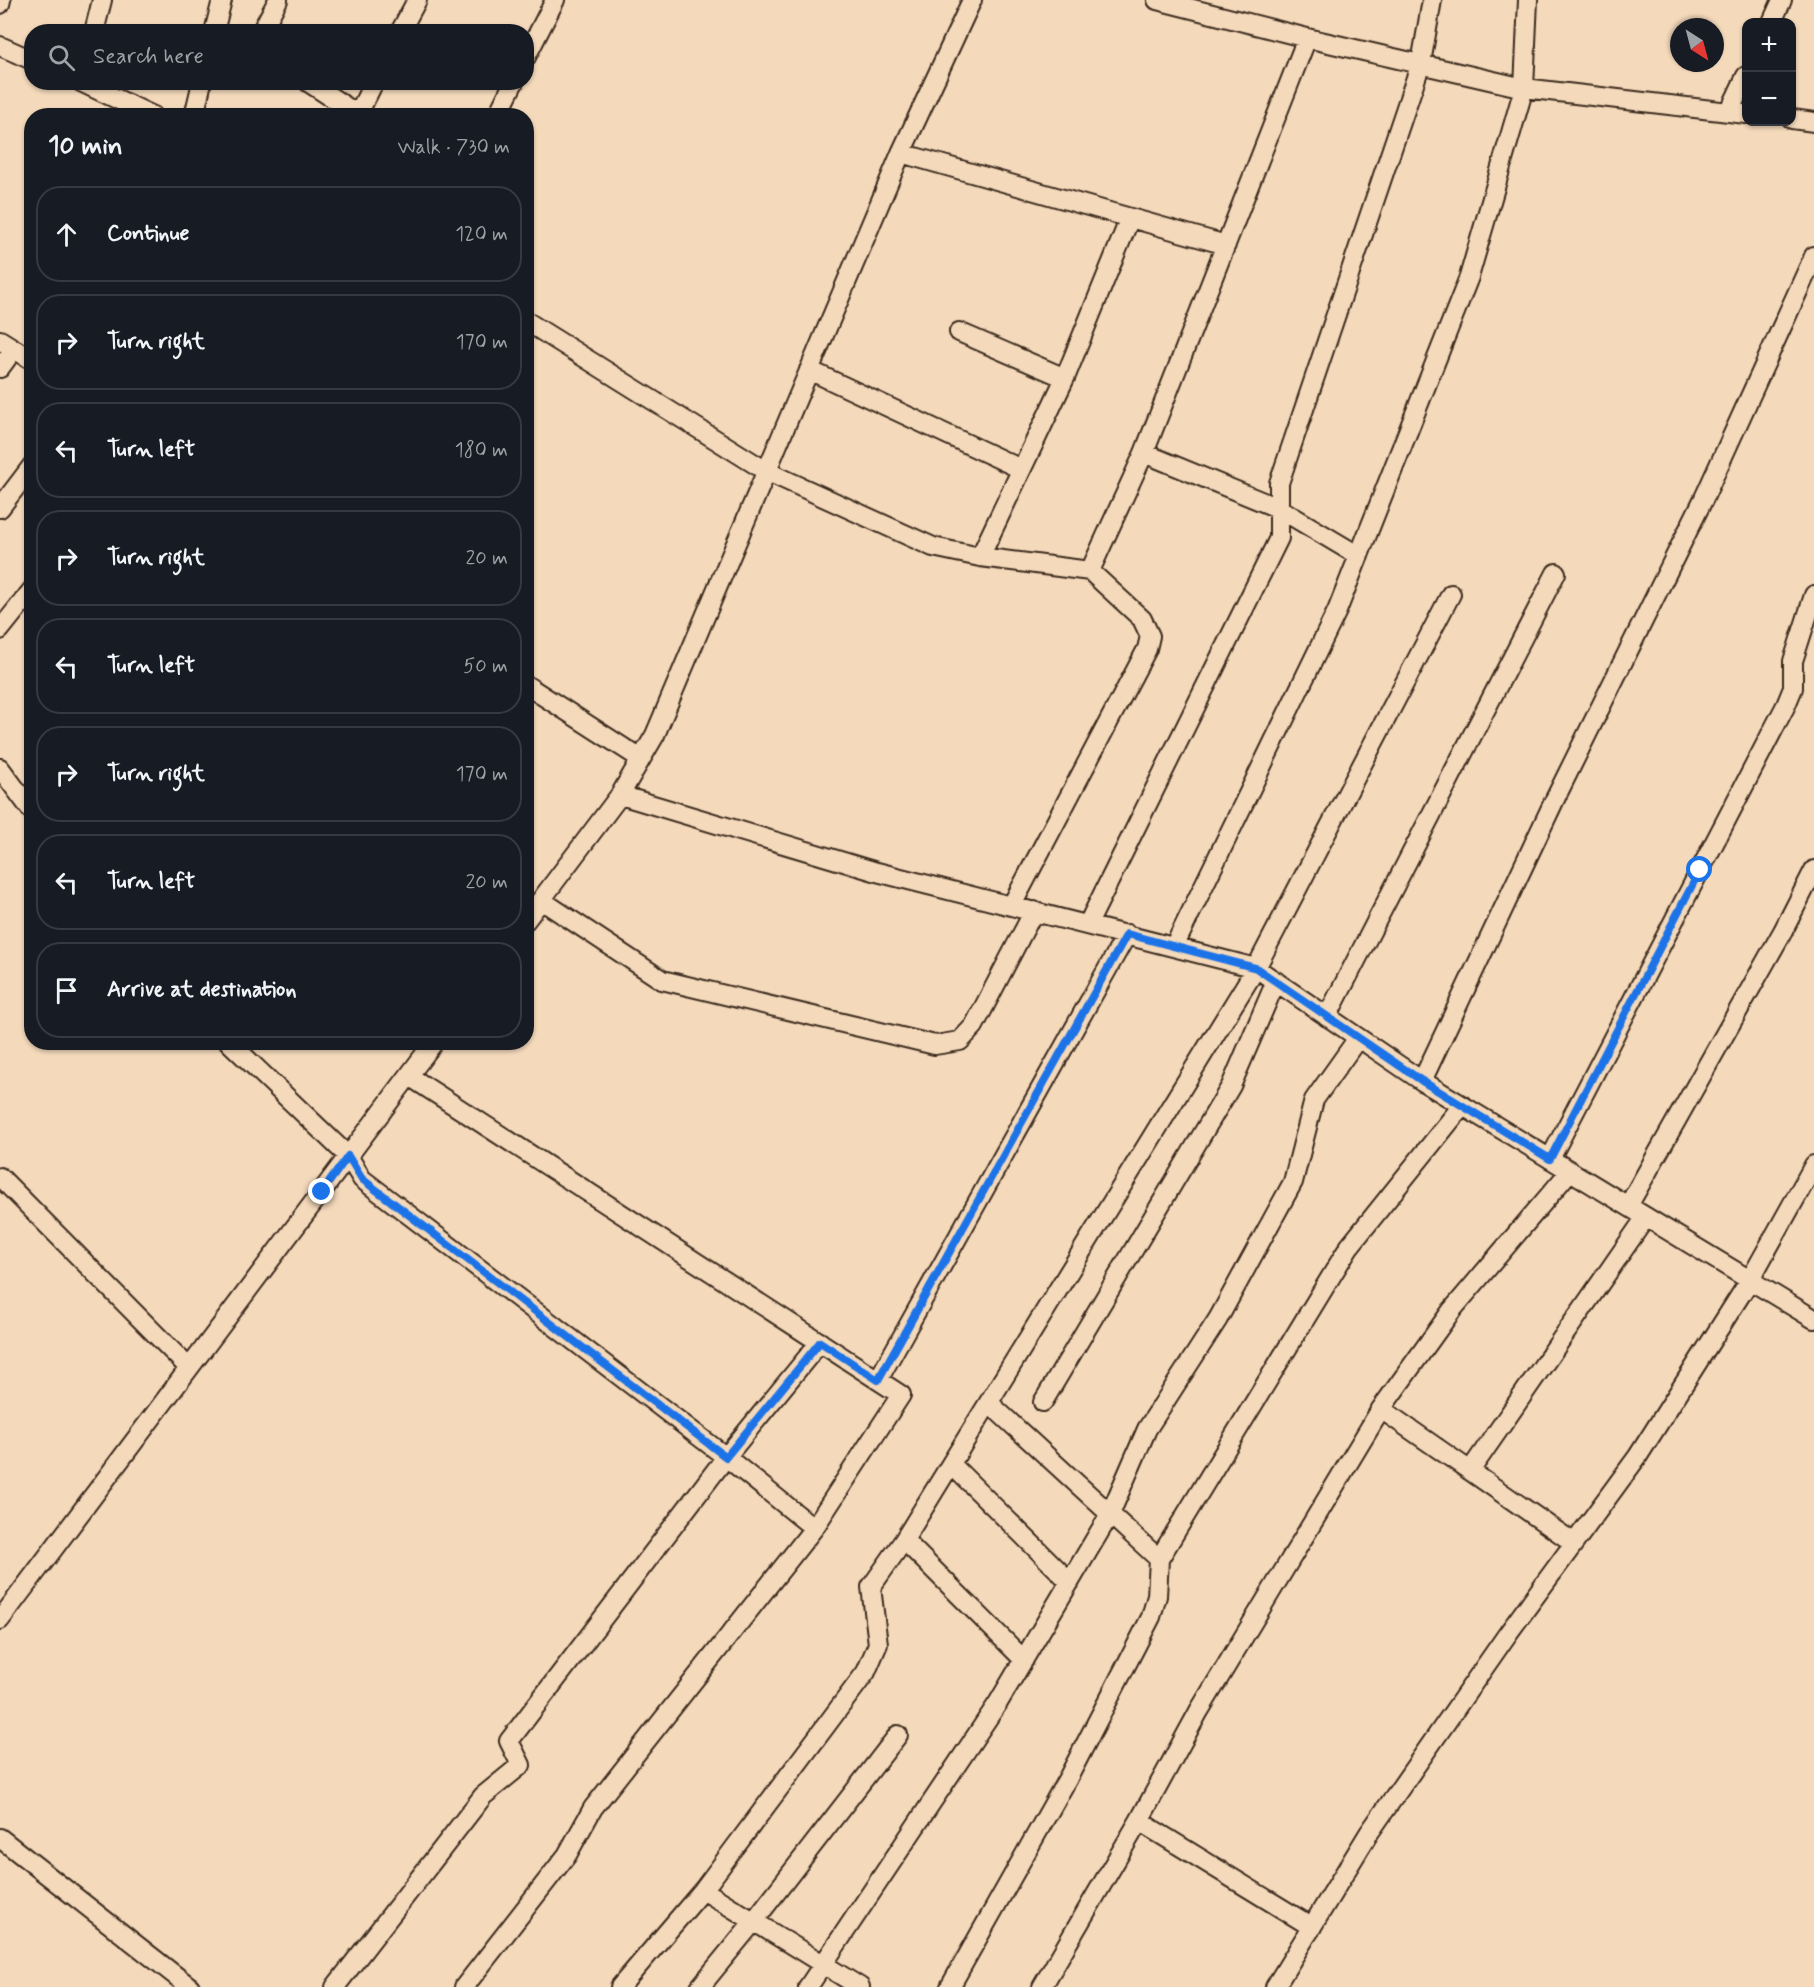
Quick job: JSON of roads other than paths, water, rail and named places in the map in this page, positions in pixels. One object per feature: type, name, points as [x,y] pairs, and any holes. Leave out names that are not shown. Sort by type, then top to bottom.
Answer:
[{"type":"street","points":[[96,24],[102,0]]},
{"type":"street","points":[[220,24],[222,0]]},
{"type":"street","points":[[266,24],[279,0]]},
{"type":"street","points":[[404,24],[417,0]]},
{"type":"street","points":[[534,41],[555,0]]},
{"type":"street","points":[[534,909],[620,795],[654,735],[901,153],[972,0]]},
{"type":"street","points":[[1157,0],[1307,38],[1524,88],[1738,113],[1742,94]]},
{"type":"street","points":[[1088,924],[1279,538],[1279,483],[1421,63],[1432,0]]},
{"type":"street","points":[[1174,947],[1337,611],[1469,277],[1524,88],[1528,0]]},
{"type":"street","points":[[1774,18],[1782,0]]},
{"type":"street","points":[[1090,571],[1144,453],[1307,38]]},
{"type":"street","points":[[0,46],[24,56]]},
{"type":"street","points":[[96,90],[136,108]]},
{"type":"street","points":[[196,108],[200,90]]},
{"type":"street","points":[[320,90],[347,108]]},
{"type":"street","points":[[361,108],[370,90]]},
{"type":"street","points":[[501,108],[510,90]]},
{"type":"street","points":[[1796,120],[1814,122]]},
{"type":"street","points":[[901,153],[1226,245]]},
{"type":"street","points":[[980,557],[1065,378],[1130,218]]},
{"type":"street","points":[[1422,1081],[1556,797],[1704,498],[1814,256]]},
{"type":"street","points":[[534,326],[766,471],[933,547],[980,557],[1090,571],[1142,619],[1150,636],[1147,649],[1012,905]]},
{"type":"street","points":[[958,332],[1065,378]]},
{"type":"street","points":[[0,368],[7,344],[24,355]]},
{"type":"street","points":[[809,370],[1021,469]]},
{"type":"street","points":[[1144,453],[1280,509],[1359,556]]},
{"type":"street","points":[[0,508],[24,476]]},
{"type":"street","points":[[1327,1017],[1556,573]]},
{"type":"street","points":[[620,1987],[703,1890],[866,1672],[878,1644],[871,1587],[904,1540],[1256,968],[1451,594]]},
{"type":"street","points":[[0,630],[24,601]]},
{"type":"street","points":[[1550,1159],[1786,705],[1793,688],[1793,661],[1813,601]]},
{"type":"street","points":[[534,690],[641,759]]},
{"type":"street","points":[[0,768],[24,800]]},
{"type":"street","points":[[620,795],[877,872],[1256,968],[1422,1081],[1814,1319]]},
{"type":"street","points":[[1628,1206],[1783,931],[1814,870]]},
{"type":"street","points":[[541,900],[662,980],[935,1045],[960,1041],[974,1026],[1034,911]]},
{"type":"street","points":[[878,1380],[1127,934]]},
{"type":"street","points":[[1043,1402],[1231,1086],[1276,981]]},
{"type":"street","points":[[808,1987],[998,1703],[1110,1514],[1147,1429],[1218,1319],[1293,1182],[1314,1100],[1359,1038]]},
{"type":"street","points":[[237,1050],[348,1156],[362,1179],[726,1457],[814,1528]]},
{"type":"street","points":[[1,1617],[428,1050]]},
{"type":"street","points":[[409,1076],[901,1395],[814,1528],[593,1808],[567,1855],[464,1987]]},
{"type":"street","points":[[950,1987],[1068,1778],[1151,1617],[1157,1596],[1159,1559],[1350,1247],[1462,1106]]},
{"type":"street","points":[[1275,1987],[1369,1833],[1509,1632],[1638,1456],[1750,1280],[1814,1165]]},
{"type":"street","points":[[1042,1987],[1139,1821],[1199,1711],[1381,1410],[1452,1310],[1570,1171]]},
{"type":"street","points":[[0,1177],[189,1368]]},
{"type":"street","points":[[1470,1471],[1646,1217]]},
{"type":"street","points":[[335,1987],[483,1796],[521,1765],[509,1741],[726,1457],[820,1342]]},
{"type":"street","points":[[989,1403],[1159,1559]]},
{"type":"street","points":[[1381,1410],[1574,1544]]},
{"type":"street","points":[[951,1464],[1070,1582]]},
{"type":"street","points":[[904,1540],[1024,1660]]},
{"type":"street","points":[[700,1987],[898,1735]]},
{"type":"street","points":[[1139,1821],[1312,1927]]},
{"type":"street","points":[[0,1838],[190,1987]]},
{"type":"street","points":[[703,1890],[860,1987]]}]
